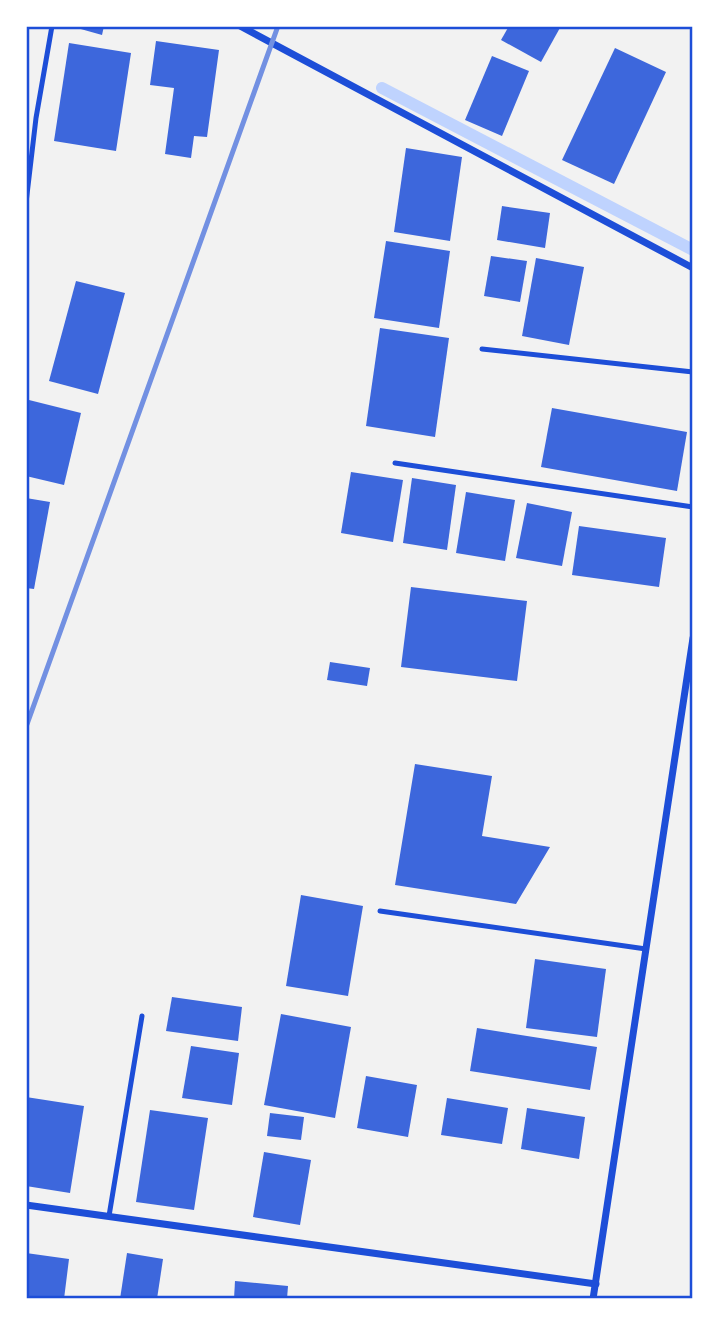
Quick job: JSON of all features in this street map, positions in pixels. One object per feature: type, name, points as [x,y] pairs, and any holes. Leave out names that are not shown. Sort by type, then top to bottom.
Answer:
[{"type":"street","points":[[240,26],[693,268]]},
{"type":"street","points":[[593,1299],[693,638]]},
{"type":"street","points":[[26,1205],[596,1284]]},
{"type":"lane","points":[[26,203],[36,118],[52,26]]},
{"type":"lane","points":[[482,349],[693,373]]},
{"type":"lane","points":[[396,463],[693,507]]},
{"type":"lane","points":[[380,911],[646,949]]},
{"type":"lane","points":[[109,1216],[142,1016]]},
{"type":"building","points":[[70,26],[104,26],[102,35]]},
{"type":"building","points":[[509,26],[561,26],[541,62],[501,40]]},
{"type":"building","points":[[156,41],[219,50],[207,137],[194,136],[191,158],[165,154],[174,88],[150,85]]},
{"type":"building","points":[[69,43],[131,53],[116,151],[54,141]]},
{"type":"building","points":[[615,48],[666,72],[614,184],[562,160]]},
{"type":"building","points":[[492,56],[529,71],[502,136],[465,120]]},
{"type":"building","points":[[406,148],[462,157],[450,241],[394,232]]},
{"type":"building","points":[[502,206],[550,213],[545,248],[497,240]]},
{"type":"building","points":[[386,241],[450,251],[439,328],[374,318]]},
{"type":"building","points":[[491,256],[527,261],[520,302],[484,296]]},
{"type":"building","points":[[536,258],[584,267],[569,345],[522,336]]},
{"type":"building","points":[[76,281],[125,293],[98,394],[49,381]]},
{"type":"building","points":[[380,328],[449,338],[435,437],[366,426]]},
{"type":"building","points":[[29,400],[81,413],[64,485],[26,476],[26,410]]},
{"type":"building","points":[[552,408],[687,432],[677,491],[541,467]]},
{"type":"building","points":[[351,472],[403,480],[393,542],[341,533]]},
{"type":"building","points":[[412,478],[456,485],[447,550],[403,543]]},
{"type":"building","points":[[466,492],[515,500],[505,561],[456,553]]},
{"type":"building","points":[[26,498],[50,502],[34,589],[26,588]]},
{"type":"building","points":[[527,503],[572,512],[562,566],[516,558]]},
{"type":"building","points":[[579,526],[666,538],[659,587],[572,575]]},
{"type":"building","points":[[411,587],[527,601],[517,681],[401,667]]},
{"type":"building","points":[[330,662],[370,668],[367,686],[327,680]]},
{"type":"building","points":[[415,764],[492,776],[482,836],[550,847],[516,904],[395,885]]},
{"type":"building","points":[[301,895],[363,906],[348,996],[286,986]]},
{"type":"building","points":[[535,959],[606,969],[597,1037],[526,1028]]},
{"type":"building","points":[[172,997],[242,1007],[238,1041],[166,1031]]},
{"type":"building","points":[[281,1014],[351,1027],[335,1118],[264,1105]]},
{"type":"building","points":[[477,1028],[597,1047],[590,1090],[470,1071]]},
{"type":"building","points":[[191,1046],[239,1053],[232,1105],[182,1098]]},
{"type":"building","points":[[366,1076],[417,1085],[408,1137],[357,1128]]},
{"type":"building","points":[[26,1097],[84,1106],[70,1193],[26,1186]]},
{"type":"building","points":[[447,1098],[508,1108],[502,1144],[441,1135]]},
{"type":"building","points":[[527,1108],[585,1117],[579,1159],[521,1149]]},
{"type":"building","points":[[150,1110],[208,1118],[194,1210],[136,1202]]},
{"type":"building","points":[[270,1113],[304,1117],[301,1140],[267,1136]]},
{"type":"building","points":[[264,1152],[311,1160],[300,1225],[253,1217]]},
{"type":"building","points":[[26,1253],[69,1259],[64,1299],[26,1299]]},
{"type":"building","points":[[127,1253],[163,1259],[157,1299],[120,1299]]},
{"type":"building","points":[[235,1281],[288,1286],[287,1299],[234,1299]]},
{"type":"waterway","points":[[382,88],[693,250]]},
{"type":"railway","points":[[26,727],[278,26]]}]
